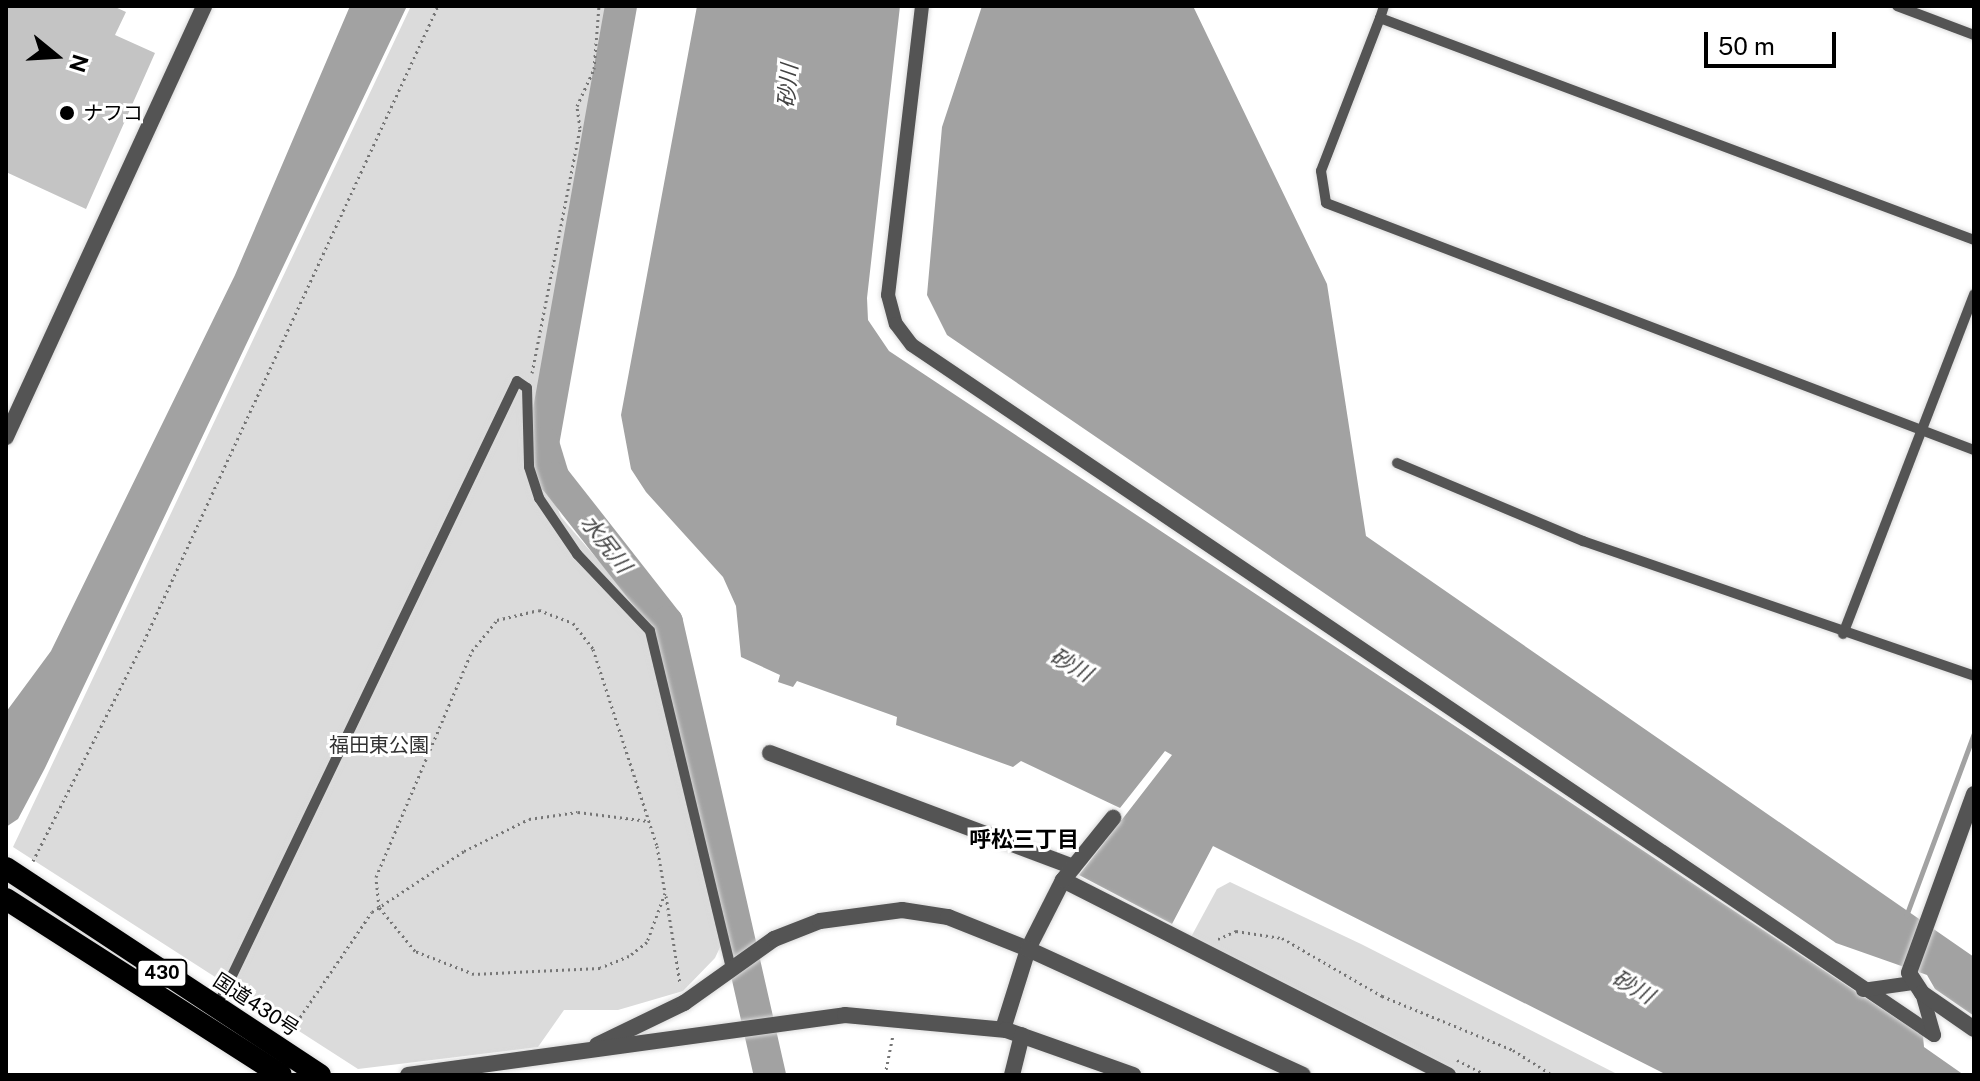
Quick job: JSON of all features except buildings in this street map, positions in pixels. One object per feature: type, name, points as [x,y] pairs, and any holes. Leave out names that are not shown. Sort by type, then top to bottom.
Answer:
[{"type":"highway","name":"国道430号","points":[[6,868],[320,1075]]},
{"type":"highway","name":"430","points":[[6,899],[281,1075]]},
{"type":"street","points":[[6,437],[204,6]]},
{"type":"street","points":[[922,6],[888,295],[912,345],[1863,990],[1934,1035],[1915,983],[1934,902],[1974,794]]},
{"type":"street","points":[[770,753],[1068,874],[1448,1075]]},
{"type":"street","points":[[1003,1029],[1028,949],[1068,874],[1113,818]]},
{"type":"street","points":[[597,1045],[684,1003],[739,958],[820,921],[902,910],[948,917],[1028,949],[1303,1075]]},
{"type":"street","points":[[1863,990],[1915,983],[1974,1029]]},
{"type":"street","points":[[408,1075],[597,1045],[897,1015],[1003,1029],[1126,1073]]},
{"type":"street","points":[[1012,1075],[1022,1035]]},
{"type":"lane","points":[[1384,6],[1321,171],[1326,203],[1922,433],[1974,450]]},
{"type":"lane","points":[[1897,6],[1974,35]]},
{"type":"lane","points":[[1380,18],[1974,240]]},
{"type":"lane","points":[[1843,634],[1974,294]]},
{"type":"lane","points":[[216,1008],[517,381],[527,388],[529,467],[539,498],[577,554],[650,631],[739,958]]},
{"type":"lane","points":[[1397,463],[1583,541],[1843,634],[1974,676]]},
{"type":"path","points":[[33,861],[144,641],[438,6]]},
{"type":"path","points":[[527,388],[557,259],[577,106],[594,69],[599,6]]},
{"type":"path","points":[[665,893],[647,942],[629,956],[600,968],[508,973],[431,962],[379,907],[380,857],[465,667],[497,620],[516,612],[561,616],[593,649],[649,821],[665,893],[684,1003]]},
{"type":"path","points":[[288,1035],[379,907],[529,819],[578,812],[649,821]]},
{"type":"path","points":[[1220,937],[1257,931],[1282,938],[1382,996],[1513,1050],[1552,1075]]},
{"type":"path","points":[[885,1075],[897,1015]]},
{"type":"green space","name":"福田東公園","points":[[411,6],[610,6],[533,446],[561,517],[654,625],[729,928],[715,958],[683,991],[618,1010],[564,1010],[538,1047],[358,1069],[13,847]]},
{"type":"green space","points":[[1230,882],[1361,944],[1619,1075],[1455,1075],[1191,937],[1217,889]]},
{"type":"water","points":[[350,6],[407,6],[45,768],[18,819],[6,827],[6,712],[51,651],[235,275]]},
{"type":"water","name":"砂川","points":[[697,6],[900,6],[867,298],[868,320],[889,351],[1923,1036],[1924,1047],[1964,1075],[1667,1075],[1213,846],[1172,924],[1079,875],[1172,755],[1165,751],[1120,808],[1021,761],[1013,767],[896,725],[897,717],[797,681],[793,687],[778,682],[780,675],[741,657],[736,606],[723,577],[646,492],[631,469],[621,415]]},
{"type":"water","points":[[982,6],[1193,6],[1327,284],[1366,536],[1974,957],[1974,1016],[1935,989],[1927,975],[1836,943],[947,335],[927,295],[942,127]]},
{"type":"waterway","name":"水尻川","points":[[621,6],[543,443],[554,478],[667,622],[770,1075]]},
{"type":"waterway","points":[[1906,916],[1974,733]]},
{"type":"place","name":"ナフコ","points":[[67,113]]},
{"type":"district","name":"呼松三丁目","points":[[1024,840]]}]
